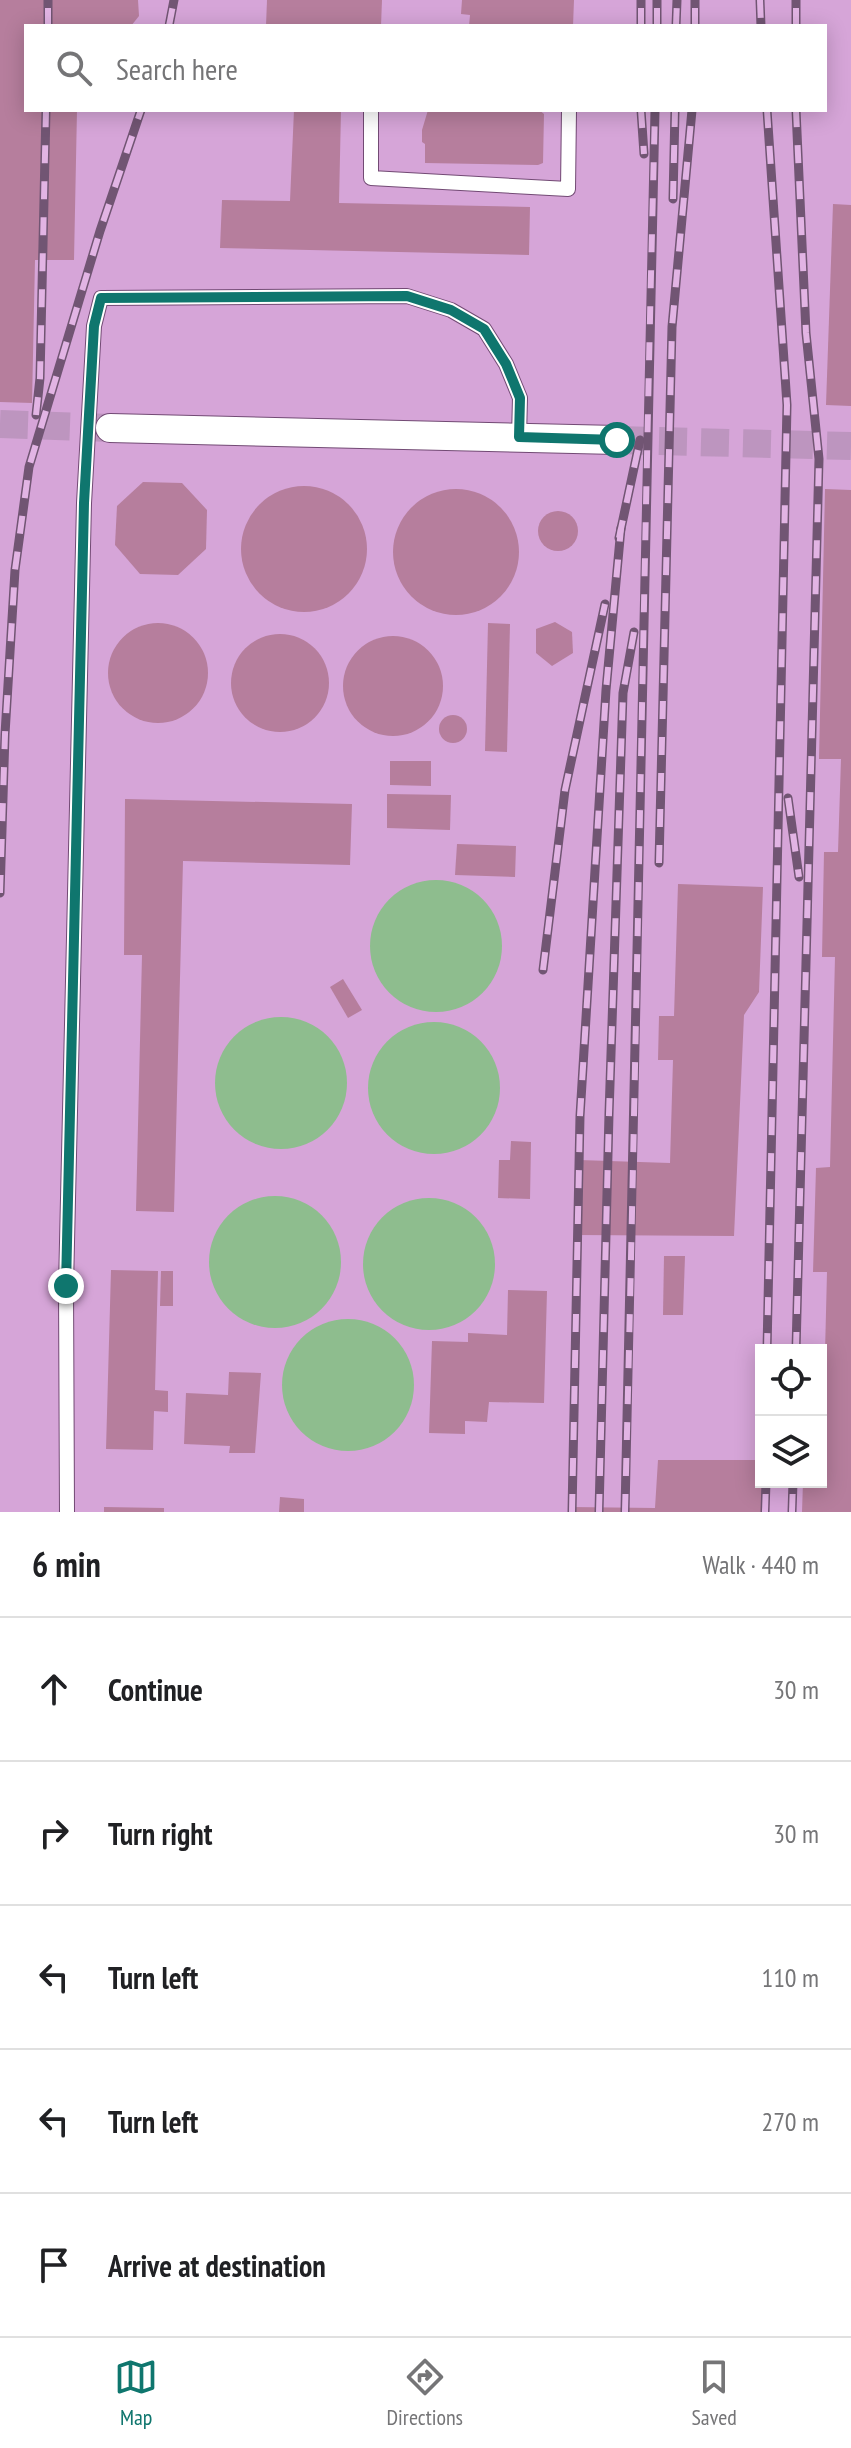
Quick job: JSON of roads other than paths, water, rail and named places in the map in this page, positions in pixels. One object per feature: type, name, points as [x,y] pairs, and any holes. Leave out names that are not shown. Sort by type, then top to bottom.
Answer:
[{"type":"street","points":[[110,428],[617,440]]},
{"type":"lane","points":[[371,112],[371,178],[568,189],[569,112]]},
{"type":"lane","points":[[67,1512],[66,1286],[84,503],[94,326],[101,298],[407,296],[451,310],[484,329],[506,364],[520,398],[519,437]]},
{"type":"tunnel","points":[[0,424],[110,428]]},
{"type":"tunnel","points":[[617,440],[851,446]]},
{"type":"railway","points":[[48,0],[48,24]]},
{"type":"railway","points":[[169,24],[174,0]]},
{"type":"railway","points":[[641,0],[641,24]]},
{"type":"railway","points":[[657,0],[657,24]]},
{"type":"railway","points":[[676,24],[677,0]]},
{"type":"railway","points":[[695,0],[695,24]]},
{"type":"railway","points":[[760,0],[761,24]]},
{"type":"railway","points":[[796,0],[796,24]]},
{"type":"railway","points":[[36,415],[40,378],[46,112]]},
{"type":"railway","points":[[0,893],[15,570],[29,467],[100,231],[140,112]]},
{"type":"railway","points":[[641,112],[644,154]]},
{"type":"railway","points":[[625,1512],[655,112]]},
{"type":"railway","points":[[673,199],[675,112]]},
{"type":"railway","points":[[659,863],[672,327],[692,112]]},
{"type":"railway","points":[[767,112],[787,405],[767,1344]]},
{"type":"railway","points":[[796,112],[806,333],[819,459],[796,1344]]},
{"type":"railway","points":[[619,538],[640,440]]},
{"type":"railway","points":[[572,1512],[580,1116],[606,690],[621,528]]},
{"type":"railway","points":[[543,970],[565,790],[605,604]]},
{"type":"railway","points":[[599,1512],[623,693],[634,632]]},
{"type":"railway","points":[[788,798],[799,877]]},
{"type":"railway","points":[[765,1512],[766,1488]]},
{"type":"railway","points":[[792,1512],[793,1488]]}]
